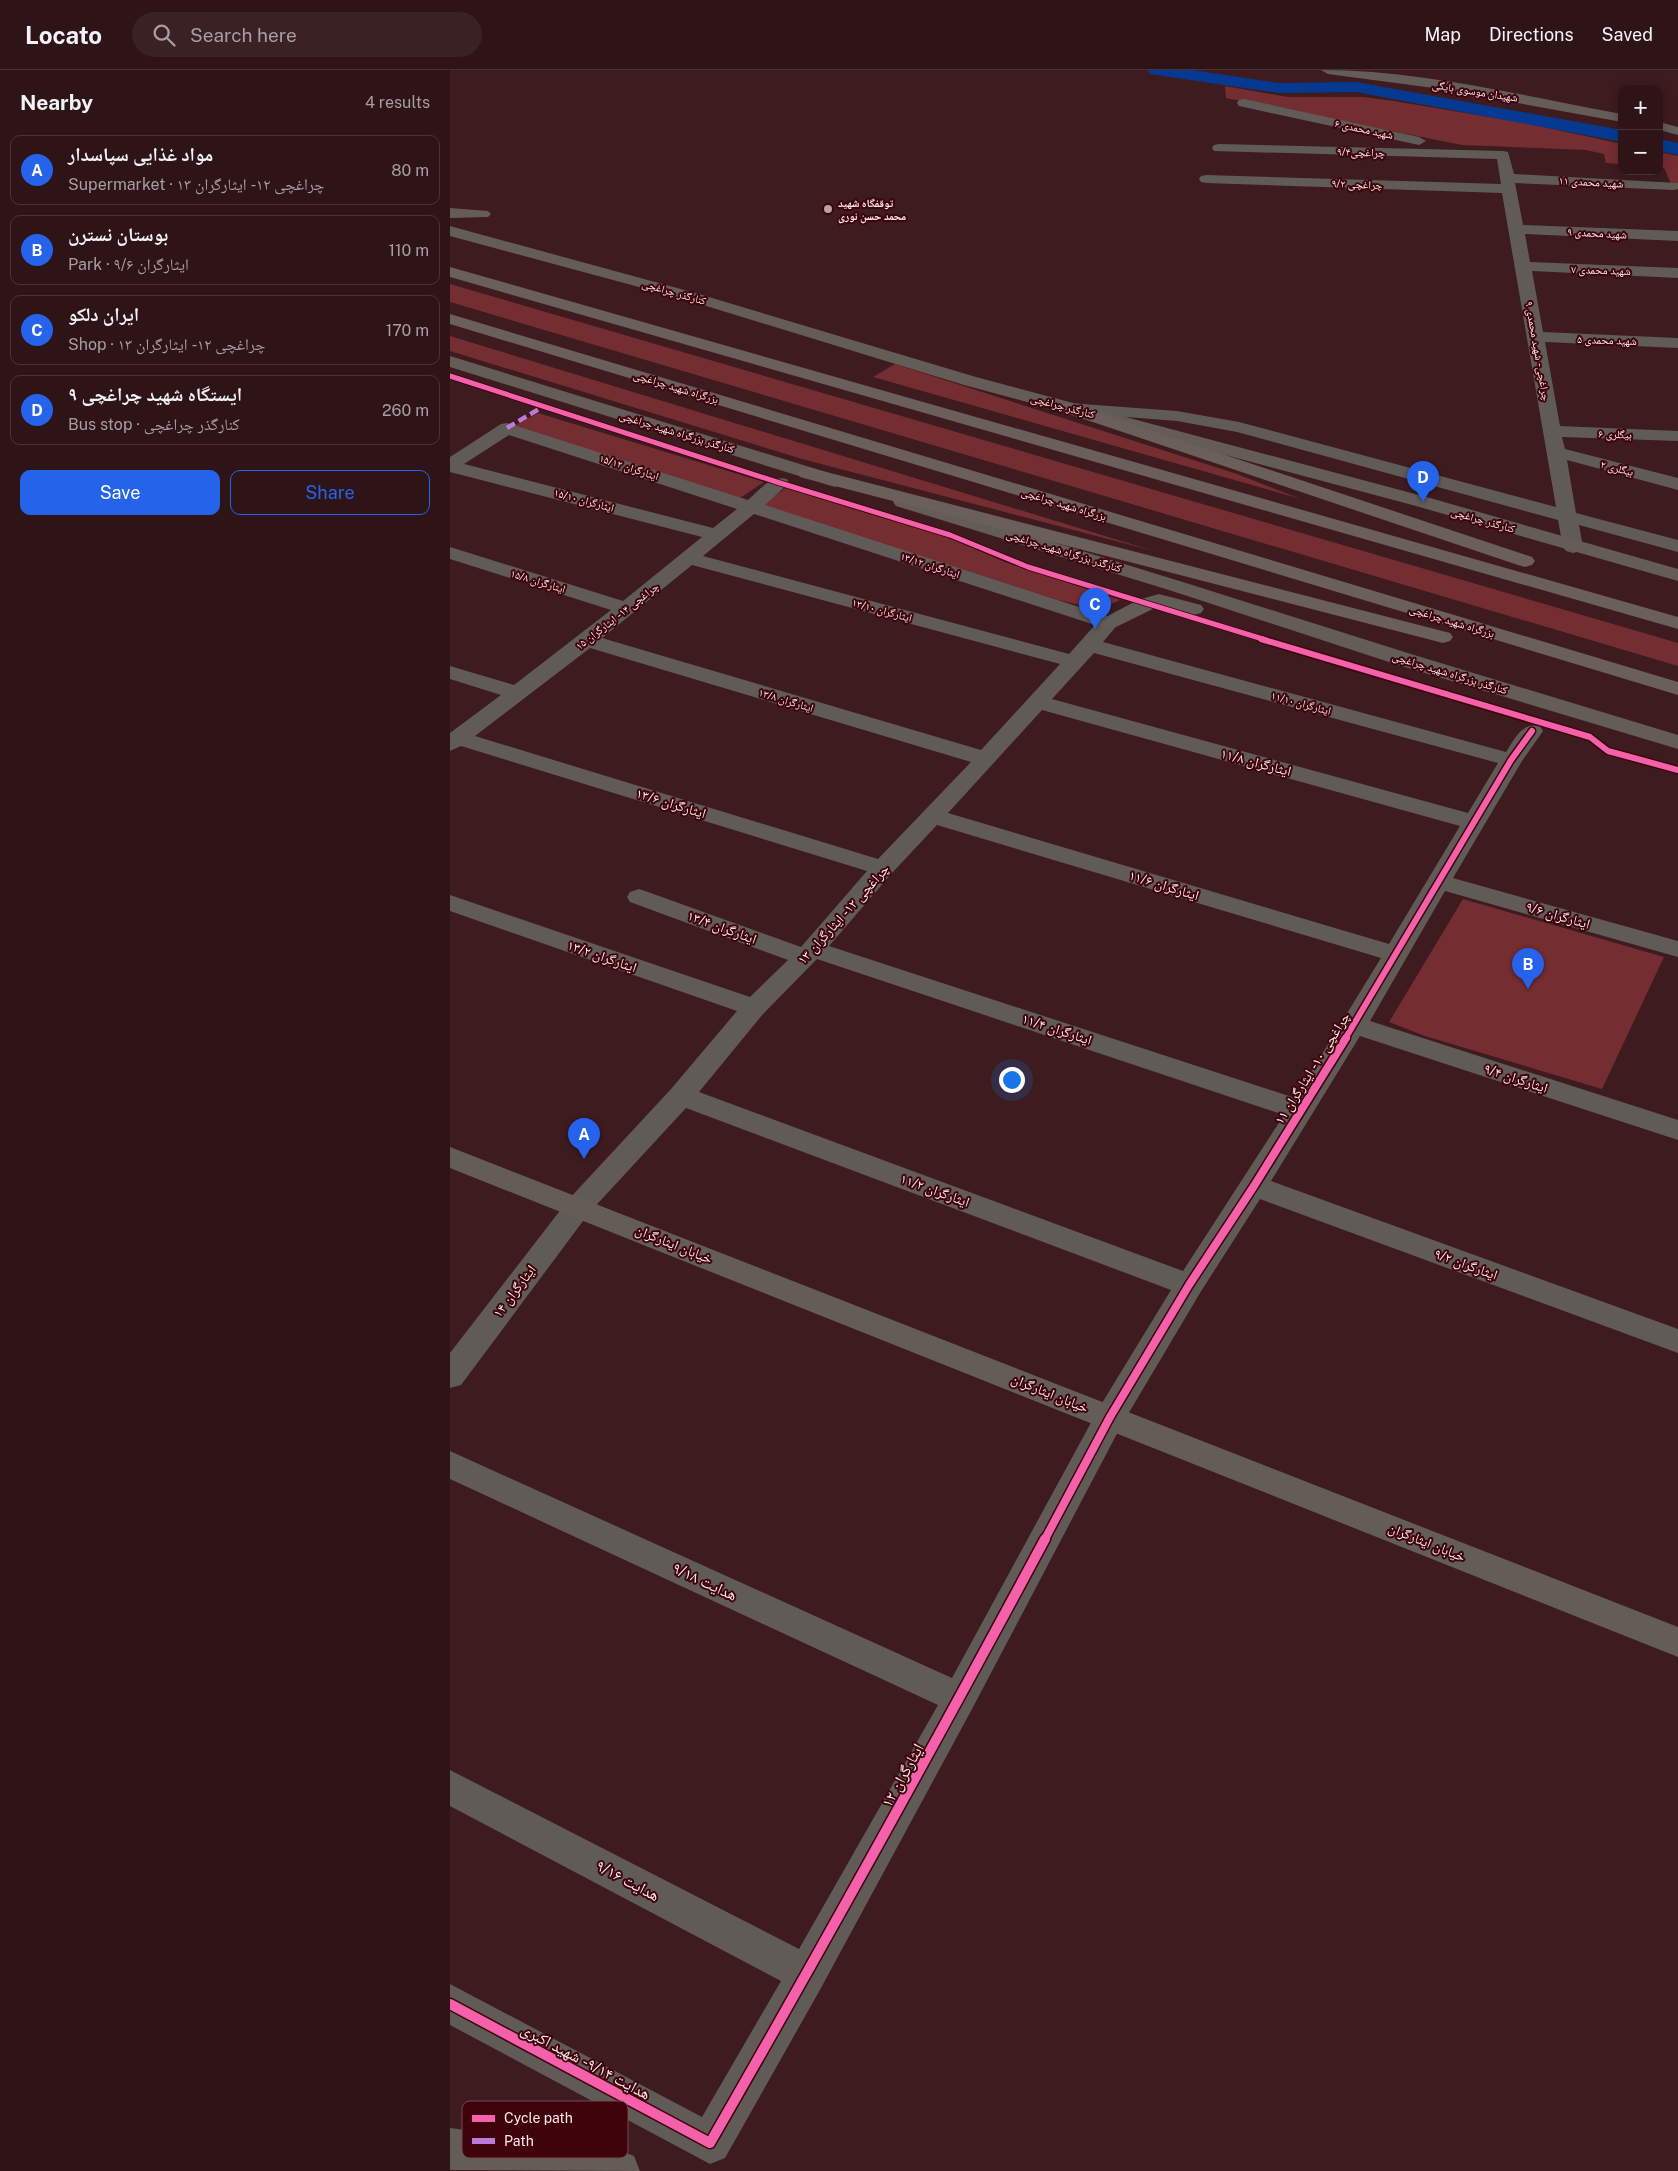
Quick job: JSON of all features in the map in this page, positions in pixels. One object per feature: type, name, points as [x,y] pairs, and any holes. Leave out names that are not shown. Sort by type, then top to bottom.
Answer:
[{"type":"highway","points":[[450,272],[1678,623]]},
{"type":"highway","name":"بزرگراه شهید چراغچی","points":[[450,319],[1678,689]]},
{"type":"highway","points":[[1069,408],[1678,612]]},
{"type":"highway","points":[[807,473],[1678,698]]},
{"type":"main road","name":"شهیدان موسوی بایگی","points":[[1328,70],[1441,85],[1618,117]]},
{"type":"main road","name":"شهیدان موسوی بایگی","points":[[1390,70],[1618,108]]},
{"type":"main road","points":[[1663,118],[1678,121]]},
{"type":"main road","points":[[1663,127],[1678,131]]},
{"type":"main road","points":[[450,213],[483,214]]},
{"type":"main road","name":"کنارگذر چراغچی","points":[[450,231],[694,298],[970,381],[1424,502],[1573,547],[1678,575]]},
{"type":"main road","name":"کنارگذر بزرگراه شهید چراغچی","points":[[450,361],[807,473],[1179,586],[1340,639],[1678,742]]},
{"type":"main road","points":[[1109,623],[1145,604],[1159,600],[1174,602],[1241,624],[1282,632],[1340,639]]},
{"type":"main road","name":"خیابان ایثارگران","points":[[450,1157],[579,1206],[1678,1642]]},
{"type":"main road","points":[[519,2158],[619,2171]]},
{"type":"street","name":"شهید محمدی ۶","points":[[1244,103],[1484,155]]},
{"type":"street","name":"۹/۴چراغچی","points":[[1219,148],[1503,155]]},
{"type":"street","name":"۹ چراغچی - شهید محمدی","points":[[1503,155],[1573,547]]},
{"type":"street","name":"۹/۲ چراغچی","points":[[1206,179],[1508,184]]},
{"type":"street","name":"شهید محمدی ۱۱","points":[[1508,184],[1674,186]]},
{"type":"street","name":"شهید محمدی ۹","points":[[1516,229],[1678,236]]},
{"type":"street","name":"شهید محمدی ۷","points":[[1523,266],[1678,273]]},
{"type":"street","name":"شهید محمدی ۵","points":[[1536,337],[1678,343]]},
{"type":"street","points":[[1069,408],[1177,416],[1239,427],[1678,546]]},
{"type":"street","name":"ایثارگران ۱۵/۱۲","points":[[450,465],[507,428],[750,507]]},
{"type":"street","name":"بیگلری ۶","points":[[1553,431],[1678,436]]},
{"type":"street","name":"بیگلری ۲","points":[[1556,452],[1678,484]]},
{"type":"street","name":"ایثارگران ۱۵/۱۰","points":[[450,465],[717,535]]},
{"type":"street","name":"چراغچی ۱۴ - ایثارگران ۱۵","points":[[454,741],[586,640],[780,483]]},
{"type":"street","name":"ایثارگران ۱۳/۱۲","points":[[750,507],[1109,623]]},
{"type":"street","name":"ایثارگران ۱۵/۸","points":[[450,553],[625,608]]},
{"type":"street","name":"ایثارگران ۱۳/۱۰","points":[[689,558],[1083,653]]},
{"type":"street","name":"چراغچی ۱۲ - ایثارگران ۱۳","points":[[579,1206],[681,1096],[754,1008],[809,953],[883,868],[1039,702],[1109,623]]},
{"type":"street","name":"ایثارگران ۱۳/۸","points":[[586,640],[986,759]]},
{"type":"street","name":"ایثارگران ۱۱/۱۰","points":[[1083,653],[1511,760]]},
{"type":"street","points":[[450,672],[517,693]]},
{"type":"street","name":"ایثارگران ۱۱/۸","points":[[1039,702],[1473,822]]},
{"type":"street","name":"چراغچی ۱۰ - ایثارگران ۱۱","points":[[1110,1417],[1189,1285],[1254,1186],[1354,1025],[1394,954],[1511,760],[1532,731]]},
{"type":"street","name":"ایثارگران ۱۳/۶","points":[[454,741],[883,868]]},
{"type":"street","name":"ایثارگران ۱۱/۶","points":[[933,816],[1394,954]]},
{"type":"street","name":"ایثارگران ۹/۶","points":[[1439,882],[1678,949]]},
{"type":"street","name":"ایثارگران ۱۳/۴","points":[[639,897],[809,953]]},
{"type":"street","name":"ایثارگران ۱۳/۲","points":[[450,903],[754,1008]]},
{"type":"street","name":"ایثارگران ۱۱/۴","points":[[809,953],[1300,1110]]},
{"type":"street","name":"ایثارگران ۹/۴","points":[[1354,1025],[1678,1130]]},
{"type":"street","name":"ایثارگران ۱۱/۲","points":[[681,1096],[1189,1285]]},
{"type":"street","name":"ایثارگران ۹/۲","points":[[1254,1186],[1678,1341]]},
{"type":"street","name":"ایثارگران ۱۴","points":[[450,1376],[579,1206]]},
{"type":"street","name":"ایثارگران ۱۲","points":[[710,2143],[807,1974],[960,1698],[1110,1417]]},
{"type":"street","name":"هدایت ۹/۱۸","points":[[450,1464],[960,1698]]},
{"type":"street","name":"هدایت ۹/۱۶","points":[[450,1787],[807,1974]]},
{"type":"street","name":"هدایت ۹/۱۴ - شهید اکبری","points":[[450,2004],[710,2143]]},
{"type":"shaded area","points":[[1225,86],[1288,97],[1363,97],[1394,101],[1530,124],[1618,143],[1618,164],[1606,163],[1604,154],[1586,150],[1462,145],[1226,98]]},
{"type":"shaded area","points":[[1663,153],[1678,156],[1678,188],[1673,188],[1664,168]]},
{"type":"shaded area","points":[[450,284],[1678,643],[1678,666],[450,302]]},
{"type":"shaded area","points":[[450,336],[1154,551],[802,459],[450,351]]},
{"type":"shaded area","points":[[895,364],[1237,474],[1301,499],[873,377]]},
{"type":"shaded area","points":[[538,413],[764,482],[740,498],[514,426]]},
{"type":"shaded area","points":[[787,487],[945,536],[1005,562],[1120,600],[1097,606],[1058,600],[761,506]]},
{"type":"shaded area","points":[[1463,899],[1664,957],[1602,1089],[1425,1036],[1389,1022]]},
{"type":"waterway","points":[[1156,70],[1279,88],[1356,87],[1618,135]]},
{"type":"waterway","points":[[1663,146],[1678,149]]},
{"type":"marked path","points":[[507,428],[544,406]]},
{"type":"cycle path","points":[[450,376],[780,483],[950,535],[1028,567],[1145,604],[1590,737],[1608,751],[1678,770]]},
{"type":"cycle path","points":[[450,2004],[710,2143],[807,1974],[960,1698],[1110,1417],[1189,1285],[1254,1186],[1354,1025],[1511,760],[1532,731]]},
{"type":"place","name":"توقفگاه شهید محمد حسن نوری","points":[[828,209]]},
{"type":"place","name":"ایستگاه شهید چراغچی ۹","points":[[1423,502]]},
{"type":"place","name":"ایران دلکو","points":[[1095,629]]},
{"type":"place","name":"بوستان نسترن","points":[[1528,989]]},
{"type":"place","name":"مواد غذایی سپاسدار","points":[[584,1159]]}]
